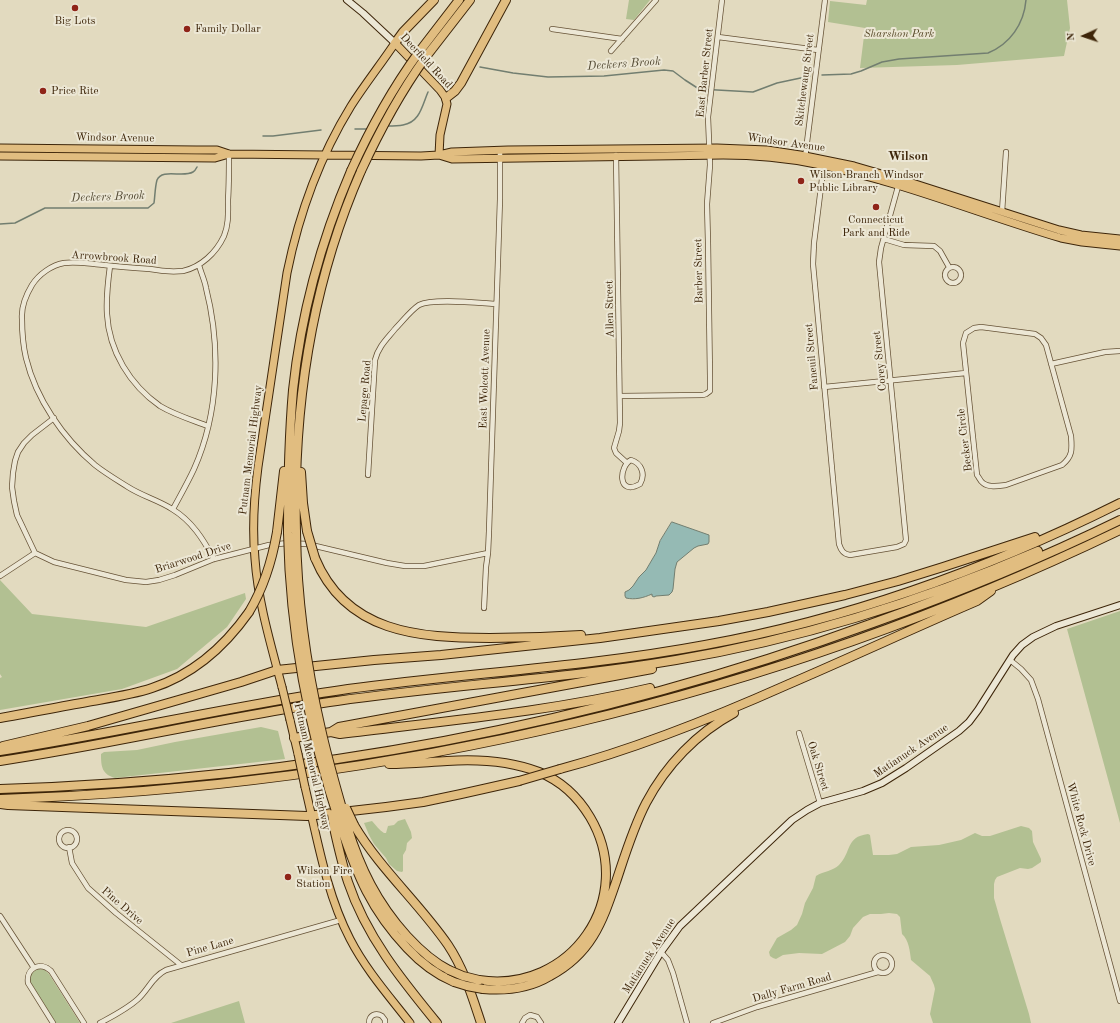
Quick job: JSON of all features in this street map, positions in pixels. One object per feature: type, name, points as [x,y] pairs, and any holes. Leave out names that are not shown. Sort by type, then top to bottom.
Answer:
[{"type":"highway","points":[[395,43],[403,32],[434,0]]},
{"type":"highway","points":[[373,763],[396,764],[470,760],[503,763],[525,767],[547,776],[566,789],[583,806],[594,824],[600,837],[606,868],[600,909],[594,923],[584,939],[565,958],[548,969],[524,978],[495,982],[479,980],[449,970],[434,961],[419,948],[401,930],[374,892],[364,873],[344,826],[327,784],[312,729],[299,659],[290,580],[296,471],[296,405],[301,338],[314,279],[330,223],[352,171],[383,108],[419,52],[459,0]]},
{"type":"highway","points":[[0,718],[133,693],[165,683],[188,671],[213,653],[234,631],[249,612],[257,599],[266,578],[272,556],[277,532],[288,428],[296,405],[310,333],[323,278],[339,226],[361,171],[393,108],[425,58],[470,0]]},
{"type":"highway","points":[[446,98],[453,94],[458,88],[506,0]]},
{"type":"highway","points":[[296,405],[302,422],[301,484],[304,510],[307,531],[315,558],[331,587],[350,607],[364,616],[380,624],[410,633],[440,637],[550,637],[648,631]]},
{"type":"highway","points":[[0,751],[82,738],[238,707],[332,692],[432,679],[610,660],[724,642],[825,617],[902,593],[977,566],[1063,530],[1120,503]]},
{"type":"highway","points":[[0,761],[69,750],[325,703],[423,690],[662,663],[719,652],[815,630],[914,600],[1034,553],[1120,514]]},
{"type":"highway","points":[[0,789],[82,786],[192,777],[287,766],[396,750],[475,735],[583,711],[699,680],[771,658],[868,625],[963,589],[1120,520]]},
{"type":"highway","points":[[0,747],[94,725],[277,670],[571,642],[637,634],[746,616],[845,595],[917,575],[1026,540],[1063,530]]},
{"type":"highway","points":[[0,798],[115,793],[191,787],[258,779],[434,753],[506,739],[616,713],[769,669],[867,636],[998,585],[1120,530]]},
{"type":"highway","points":[[292,532],[308,662],[321,729],[355,867],[371,901],[383,920],[404,945],[435,972],[454,982],[483,989],[508,989],[522,987],[535,983],[558,972],[580,954],[592,939],[601,922],[638,820],[663,775],[682,753],[702,734],[726,717],[767,694]]},
{"type":"highway","points":[[0,804],[263,815],[312,815],[423,802],[461,794],[606,756],[710,718],[977,601],[998,585]]},
{"type":"highway","points":[[331,732],[338,727],[630,673],[694,660],[719,652]]},
{"type":"highway","points":[[294,738],[331,732],[340,734],[563,705],[703,676],[771,658]]},
{"type":"highway","points":[[344,826],[342,863],[356,902],[368,927],[393,968],[437,1023]]},
{"type":"highway","points":[[344,826],[371,850],[450,948],[465,978],[481,1023]]},
{"type":"main road","name":"Deerfield Road","points":[[395,43],[446,98],[447,107],[440,135],[439,155]]},
{"type":"main road","name":"Putnam Memorial Highway","points":[[395,43],[351,107],[324,155],[302,214],[287,273],[256,483],[253,517],[254,548],[260,596],[328,882],[341,920],[353,945],[365,964],[410,1023]]},
{"type":"main road","name":"Windsor Avenue","points":[[0,148],[183,154]]},
{"type":"main road","points":[[55,156],[57,149]]},
{"type":"main road","name":"Windsor Avenue","points":[[0,156],[183,154],[217,150],[229,154],[439,155],[452,159],[537,150],[616,153]]},
{"type":"main road","points":[[537,150],[537,158]]},
{"type":"main road","name":"Windsor Avenue","points":[[500,154],[537,158],[616,153],[709,151],[748,156],[804,159],[899,183],[1002,212],[1055,236],[1071,240],[1120,246]]},
{"type":"main road","name":"Windsor Avenue","points":[[899,183],[1030,224],[1069,233],[1120,239]]},
{"type":"street","name":"Deerfield Road","points":[[347,0],[395,43]]},
{"type":"street","points":[[611,51],[656,0]]},
{"type":"street","name":"East Barber Street","points":[[709,151],[708,117],[722,0]]},
{"type":"street","name":"Skitchewaug Street","points":[[804,159],[825,0]]},
{"type":"street","points":[[552,30],[622,39]]},
{"type":"street","points":[[718,37],[818,50]]},
{"type":"street","name":"Barber Street","points":[[620,396],[703,395],[708,393],[710,388],[708,242],[709,151]]},
{"type":"street","points":[[1002,212],[1006,152]]},
{"type":"street","name":"Allen Street","points":[[616,153],[620,426],[614,448],[616,453],[627,463]]},
{"type":"street","name":"Arrowbrook Road","points":[[214,559],[201,535],[191,524],[173,509],[138,492],[97,466],[73,443],[54,418],[43,400],[34,379],[27,360],[22,334],[22,314],[24,302],[34,282],[43,273],[54,266],[64,263],[79,262],[166,271],[183,271],[199,265],[218,248],[228,222],[229,154]]},
{"type":"street","name":"East Wolcott Avenue","points":[[484,608],[488,553],[500,154]]},
{"type":"street","name":"Faneuil Street","points":[[824,163],[814,243],[813,264],[839,544],[842,552]]},
{"type":"street","name":"Corey Street","points":[[842,552],[850,555],[897,547],[904,544],[906,536],[879,262],[899,183]]},
{"type":"street","points":[[884,239],[904,245],[934,246],[940,251],[949,267]]},
{"type":"street","points":[[173,509],[194,469],[203,446],[213,403],[215,385],[216,347],[212,316],[206,287],[199,265]]},
{"type":"street","points":[[110,266],[106,314],[111,341],[130,378],[145,394],[161,406],[180,416],[208,426]]},
{"type":"street","name":"Lepage Road","points":[[368,475],[375,360],[382,345],[410,313],[420,305],[437,302],[496,304]]},
{"type":"street","name":"Becker Circle","points":[[981,327],[1035,334],[1041,338],[1046,345],[1051,364],[1071,436],[1072,449],[1068,460],[1062,465],[1006,485],[997,487],[982,483],[977,475],[966,372],[963,343],[966,333],[974,328],[981,327]]},
{"type":"street","points":[[1051,364],[1105,352],[1120,351]]},
{"type":"street","points":[[824,387],[966,372]]},
{"type":"street","points":[[0,576],[35,553],[17,515],[12,487],[13,472],[18,452],[24,443],[54,418]]},
{"type":"street","points":[[632,460],[641,467],[642,477],[639,485],[627,486],[622,482],[627,463],[632,460]]},
{"type":"street","name":"Briarwood Drive","points":[[35,553],[54,562],[134,582],[146,582],[160,580],[175,575],[214,559],[279,543],[298,543],[317,546],[387,563],[410,566],[424,566],[488,553]]},
{"type":"street","name":"Matianuck Avenue","points":[[618,1023],[676,930],[750,858],[792,820],[820,803],[863,792],[882,783],[959,731],[969,722],[1010,660],[1028,640],[1043,631],[1056,626],[1120,605]]},
{"type":"street","name":"White Rock Drive","points":[[1010,660],[1031,680],[1038,699],[1120,1001]]},
{"type":"street","name":"Oak Street","points":[[799,733],[820,803]]},
{"type":"street","name":"Pine Drive","points":[[68,847],[72,863],[88,888],[116,913],[181,965]]},
{"type":"street","points":[[0,916],[34,968]]},
{"type":"street","name":"Pine Lane","points":[[100,1023],[135,1002],[159,974],[166,970],[341,920]]},
{"type":"street","points":[[661,952],[668,960],[673,973],[687,1023]]},
{"type":"street","name":"Dally Farm Road","points":[[713,1023],[757,1007],[878,972],[883,974],[889,972],[892,967],[892,961],[887,956],[881,955],[876,958],[873,964],[874,968],[878,972]]},
{"type":"street","points":[[53,1023],[28,983],[28,975],[34,968],[42,966],[51,971],[84,1023]]},
{"type":"street","points":[[369,1023],[370,1018],[376,1014],[382,1016],[384,1023]]},
{"type":"street","points":[[522,1023],[525,1018],[530,1015],[536,1017],[541,1023]]},
{"type":"green space","points":[[629,0],[650,0],[634,20],[626,19]]},
{"type":"green space","name":"Sharshon Park","points":[[867,0],[1067,0],[1070,28],[1064,56],[957,65],[860,68],[865,28],[828,22],[830,1],[866,5]]},
{"type":"green space","points":[[0,580],[32,614],[146,627],[245,593],[246,599],[227,627],[177,669],[122,689],[0,710],[0,678],[2,677],[0,674]]},
{"type":"green space","points":[[1120,611],[1120,823],[1067,629]]},
{"type":"green space","points":[[261,727],[278,731],[285,759],[115,778],[105,772],[101,763],[101,754],[104,752],[137,750]]},
{"type":"green space","points":[[405,819],[412,838],[407,843],[406,850],[403,855],[402,872],[397,871],[389,864],[374,844],[364,823],[372,821],[384,833],[386,833],[388,826],[394,825],[398,821]]},
{"type":"green space","points":[[1021,826],[1029,828],[1032,831],[1033,842],[1041,862],[1032,868],[1020,868],[997,877],[994,884],[994,898],[1031,1023],[933,1023],[930,1014],[935,989],[934,985],[930,976],[911,960],[908,943],[902,934],[900,917],[897,914],[870,914],[863,917],[853,928],[850,936],[845,942],[822,954],[799,953],[783,955],[776,959],[770,956],[769,952],[777,938],[797,925],[805,903],[813,888],[816,876],[834,869],[839,865],[852,842],[856,838],[868,834],[870,835],[873,855],[889,855],[897,854],[911,847],[939,845],[961,840],[975,833],[982,836],[990,836]]},
{"type":"green space","points":[[39,969],[45,970],[49,974],[80,1023],[56,1023],[30,982],[30,977],[34,971]]},
{"type":"green space","points":[[239,1001],[245,1023],[171,1023]]},
{"type":"water","points":[[672,522],[709,535],[708,544],[694,548],[677,562],[673,589],[669,595],[654,597],[652,594],[633,599],[626,598],[625,592],[633,586],[646,570],[656,553],[660,541]]},
{"type":"waterway","name":"Deckers Brook","points":[[822,75],[851,74],[882,62],[899,59],[988,53],[1009,39],[1019,25],[1025,9],[1026,0]]},
{"type":"waterway","name":"Deckers Brook","points":[[480,67],[548,77],[604,76],[664,70],[673,71],[699,89],[753,92],[777,83],[810,76]]},
{"type":"waterway","name":"Deckers Brook","points":[[387,126],[403,125],[413,121],[420,113],[428,92]]},
{"type":"waterway","name":"Deckers Brook","points":[[355,129],[367,129]]},
{"type":"waterway","name":"Deckers Brook","points":[[263,136],[321,130]]},
{"type":"waterway","name":"Deckers Brook","points":[[0,224],[15,223],[45,208],[148,208],[154,203],[156,183],[160,176],[168,174],[189,174],[194,172],[197,167]]},
{"type":"place","name":"Big Lots","points":[[75,8]]},
{"type":"place","name":"Family Dollar","points":[[187,29]]},
{"type":"place","name":"Price Rite","points":[[43,91]]},
{"type":"place","name":"Wilson Branch Windsor Public Library","points":[[801,181]]},
{"type":"place","name":"Connecticut Park and Ride","points":[[876,207]]},
{"type":"place","name":"Wilson Fire Station","points":[[288,877]]},
{"type":"district","name":"Wilson","points":[[908,157]]}]
